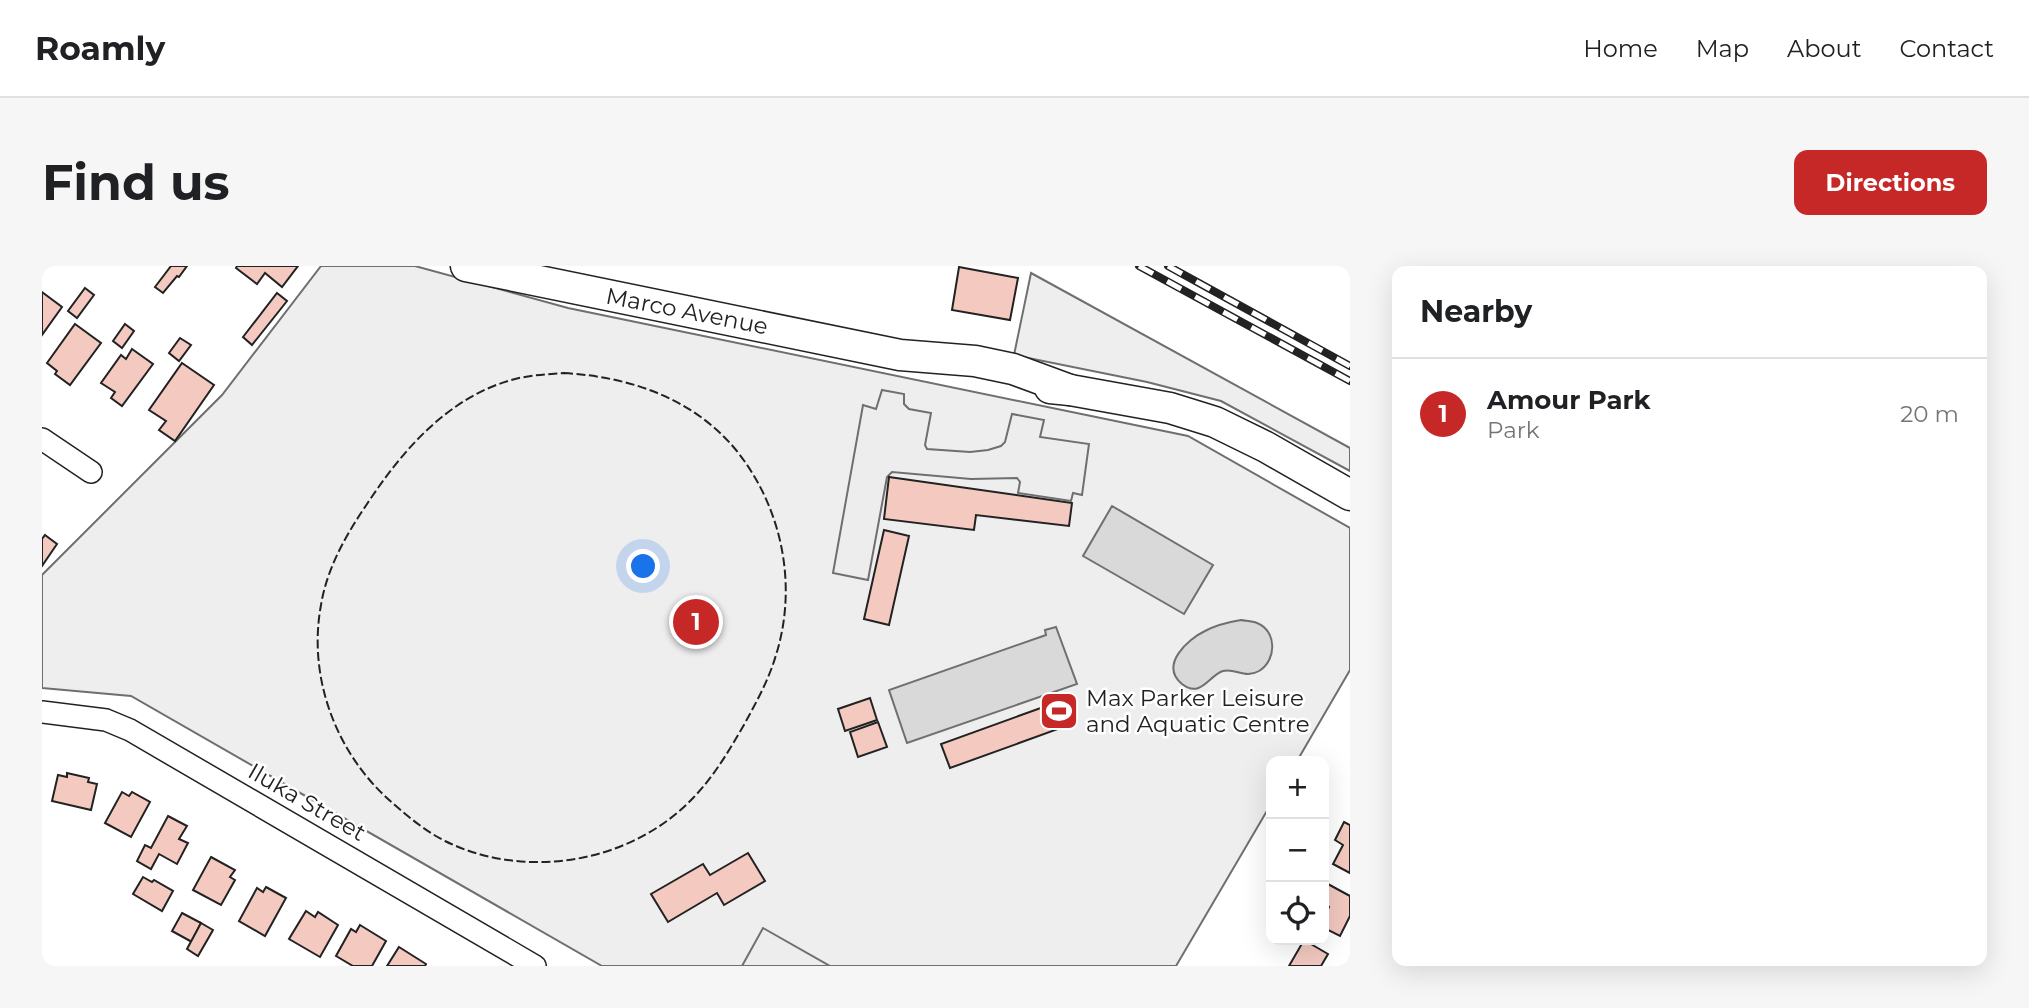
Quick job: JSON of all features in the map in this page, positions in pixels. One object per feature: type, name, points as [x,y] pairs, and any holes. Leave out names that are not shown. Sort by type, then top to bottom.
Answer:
[{"type":"street","name":"Marco Avenue","points":[[466,266],[907,356],[975,361],[1013,369],[1070,390],[1170,408],[1215,422],[1266,447],[1350,495]]},
{"type":"street","points":[[42,439],[91,472]]},
{"type":"street","name":"Iluka Street","points":[[42,712],[106,720],[130,730],[535,966]]},
{"type":"shaded area","points":[[321,266],[415,266],[568,308],[1188,436],[1350,528],[1350,670],[1300,756],[1266,756],[1266,813],[1176,966],[602,966],[131,696],[42,688],[42,575],[222,395]]},
{"type":"shaded area","points":[[1031,273],[1350,448],[1350,471],[1221,401],[1147,382],[1014,355]]},
{"type":"shaded area","points":[[882,390],[904,394],[904,404],[909,409],[931,413],[925,445],[927,449],[970,452],[988,450],[1005,442],[1012,414],[1044,420],[1040,437],[1089,444],[1082,495],[1073,493],[1071,501],[1018,493],[1020,482],[1017,478],[971,479],[892,472],[887,477],[868,580],[833,573],[863,405],[876,409]]},
{"type":"shaded area","points":[[1112,506],[1213,565],[1184,614],[1083,556]]},
{"type":"shaded area","points":[[1241,620],[1257,623],[1268,632],[1272,653],[1265,666],[1249,674],[1223,671],[1200,688],[1189,688],[1182,684],[1174,669],[1178,653],[1184,646],[1209,629]]},
{"type":"shaded area","points":[[1056,627],[1077,684],[907,743],[889,690],[1046,635],[1045,630]]},
{"type":"shaded area","points":[[763,928],[830,966],[742,966]]},
{"type":"building","points":[[171,266],[187,266],[163,293],[155,287]]},
{"type":"building","points":[[298,266],[282,287],[265,273],[257,284],[236,268]]},
{"type":"building","points":[[959,267],[1018,278],[1010,320],[952,310]]},
{"type":"building","points":[[85,288],[94,295],[77,318],[68,311]]},
{"type":"building","points":[[42,292],[62,307],[42,335]]},
{"type":"building","points":[[277,293],[287,301],[252,345],[243,337]]},
{"type":"building","points":[[75,324],[101,343],[70,385],[55,374],[57,371],[47,363]]},
{"type":"building","points":[[125,324],[134,331],[122,348],[113,341]]},
{"type":"building","points":[[180,338],[191,345],[179,361],[169,353]]},
{"type":"building","points":[[132,349],[153,364],[122,406],[111,398],[115,392],[101,383],[121,355],[126,359]]},
{"type":"building","points":[[182,363],[214,385],[175,441],[159,430],[166,421],[149,410]]},
{"type":"building","points":[[889,477],[1072,503],[1069,526],[976,515],[974,530],[884,519]]},
{"type":"building","points":[[884,530],[909,536],[889,625],[864,619]]},
{"type":"building","points":[[45,535],[57,544],[42,566],[42,539]]},
{"type":"building","points":[[870,698],[877,720],[845,731],[838,709]]},
{"type":"building","points":[[1049,705],[1058,729],[950,768],[941,744]]},
{"type":"building","points":[[878,722],[887,747],[858,757],[850,732]]},
{"type":"building","points":[[67,773],[89,778],[88,782],[97,784],[91,810],[52,801],[58,775],[67,777]]},
{"type":"building","points":[[122,792],[129,796],[132,792],[150,802],[131,837],[105,823]]},
{"type":"building","points":[[168,816],[187,826],[179,839],[188,843],[177,864],[159,854],[151,869],[137,861],[145,845],[151,848]]},
{"type":"building","points":[[1344,822],[1350,825],[1350,873],[1333,864],[1343,845],[1335,840]]},
{"type":"building","points":[[748,853],[765,881],[724,905],[717,893],[668,922],[651,894],[703,864],[710,875]]},
{"type":"building","points":[[211,857],[235,870],[230,877],[235,880],[221,905],[193,890]]},
{"type":"building","points":[[143,877],[173,891],[162,911],[133,894]]},
{"type":"building","points":[[1329,885],[1350,896],[1350,916],[1340,936],[1329,930]]},
{"type":"building","points":[[266,887],[286,898],[265,936],[239,921],[257,888],[263,892]]},
{"type":"building","points":[[306,911],[315,917],[318,912],[338,925],[320,957],[289,939]]},
{"type":"building","points":[[182,913],[201,923],[192,942],[172,931]]},
{"type":"building","points":[[201,923],[213,930],[198,956],[187,949]]},
{"type":"building","points":[[360,925],[386,941],[372,966],[353,966],[336,956],[351,929],[356,932]]},
{"type":"building","points":[[1301,945],[1313,945],[1328,954],[1321,966],[1289,966]]},
{"type":"building","points":[[399,947],[426,964],[425,966],[387,966]]},
{"type":"railway","points":[[1139,266],[1350,381]]},
{"type":"railway","points":[[1168,266],[1350,366]]},
{"type":"fence","points":[[564,373],[613,379],[659,393],[680,404],[719,432],[752,472],[775,521],[782,548],[786,601],[776,655],[766,681],[734,742],[694,797],[669,819],[640,837],[609,850],[577,859],[543,862],[509,860],[476,853],[438,837],[407,816],[376,787],[358,765],[343,741],[323,689],[318,633],[321,605],[338,552],[352,528],[381,483],[431,426],[451,410],[494,386],[519,378],[564,373]]},
{"type":"place","name":"Amour Park","points":[[696,622]]},
{"type":"place","name":"Max Parker Leisure and Aquatic Centre","points":[[1059,711]]}]
